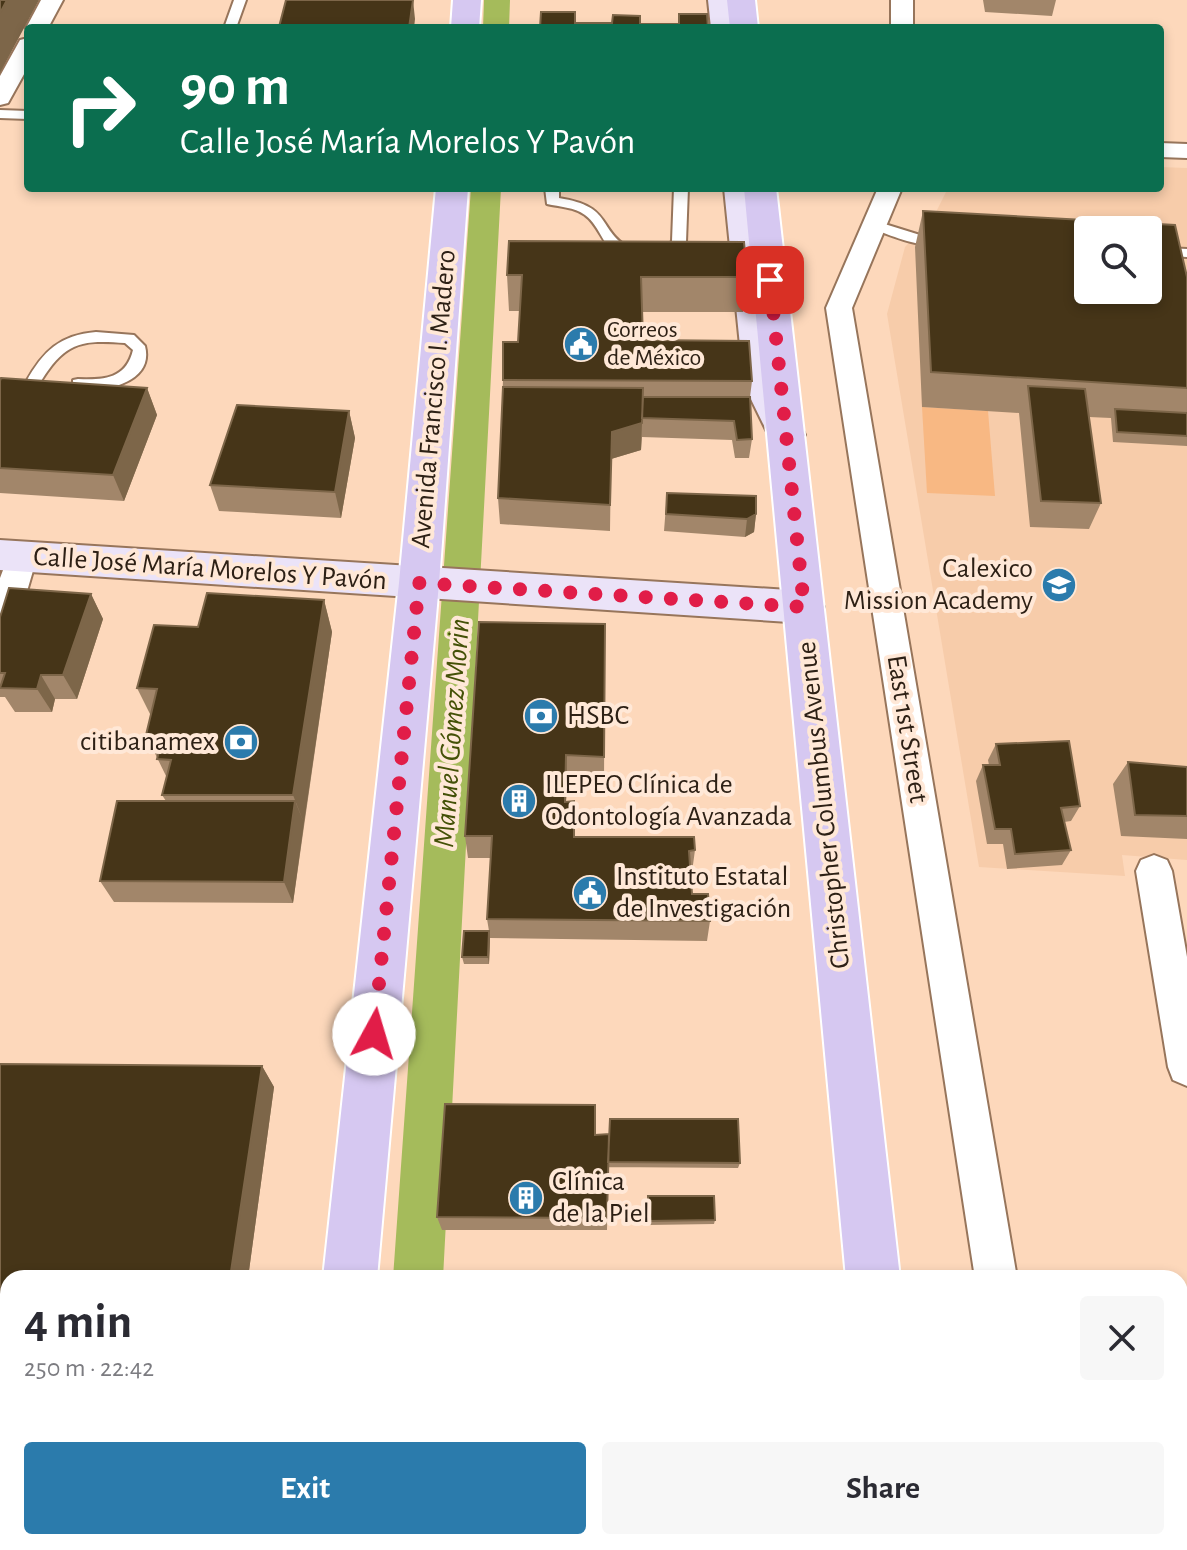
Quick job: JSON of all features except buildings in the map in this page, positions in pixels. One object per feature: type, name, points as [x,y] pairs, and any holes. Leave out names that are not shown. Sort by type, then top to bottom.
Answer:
[{"type":"main road","points":[[465,24],[467,0]]},
{"type":"main road","points":[[722,0],[725,24]]},
{"type":"main road","points":[[741,0],[744,24]]},
{"type":"main road","name":"Avenida Francisco I. Madero","points":[[351,1270],[419,583],[452,192]]},
{"type":"main road","points":[[740,192],[762,385],[786,435]]},
{"type":"main road","name":"Christopher Columbus Avenue","points":[[760,192],[872,1270]]},
{"type":"main road","name":"Calle José María Morelos Y Pavón","points":[[11,556],[804,607]]},
{"type":"street","points":[[39,24],[52,0]]},
{"type":"street","points":[[902,0],[902,24]]},
{"type":"street","points":[[0,98],[24,53]]},
{"type":"street","points":[[1164,150],[1187,151]]},
{"type":"street","name":"East 1st Street","points":[[888,192],[839,308],[995,1270]]},
{"type":"street","points":[[0,629],[11,556]]},
{"type":"street","points":[[1154,871],[1187,1067]]},
{"type":"lane","points":[[231,24],[240,0]]},
{"type":"lane","points":[[0,114],[24,115]]},
{"type":"lane","points":[[552,192],[552,201],[579,204],[592,210],[600,218],[609,242],[622,251],[654,258],[674,251],[679,242],[681,192]]},
{"type":"lane","points":[[875,225],[919,239],[950,240]]},
{"type":"lane","points":[[1162,252],[1187,253]]},
{"type":"lane","points":[[129,338],[140,349],[135,368],[116,383],[41,382],[47,354],[73,339],[129,338]]},
{"type":"shaded area","name":"Calexico Mission Academy","points":[[1164,167],[1187,168],[1187,860],[1122,855],[1125,876],[979,867],[887,314],[905,247],[934,216],[946,192],[1164,192]]},
{"type":"shaded area","points":[[922,407],[988,411],[995,496],[927,493]]},
{"type":"waterway","name":"Manuel Gómez Morin","points":[[496,24],[497,0]]},
{"type":"waterway","name":"Manuel Gómez Morin","points":[[418,1270],[486,192]]},
{"type":"place","name":"Correos de México","points":[[581,344]]},
{"type":"place","name":"Calexico Mission Academy","points":[[1059,585]]},
{"type":"place","name":"HSBC","points":[[541,716]]},
{"type":"place","name":"citibanamex","points":[[241,742]]},
{"type":"place","name":"ILEPEO Clínica de Odontología Avanzada","points":[[519,801]]},
{"type":"place","name":"Instituto Estatal de Investigación","points":[[590,893]]},
{"type":"place","name":"Clínica de la Piel","points":[[526,1198]]},
{"type":"route","points":[[374,1034],[419,583],[804,607],[770,280]]}]
